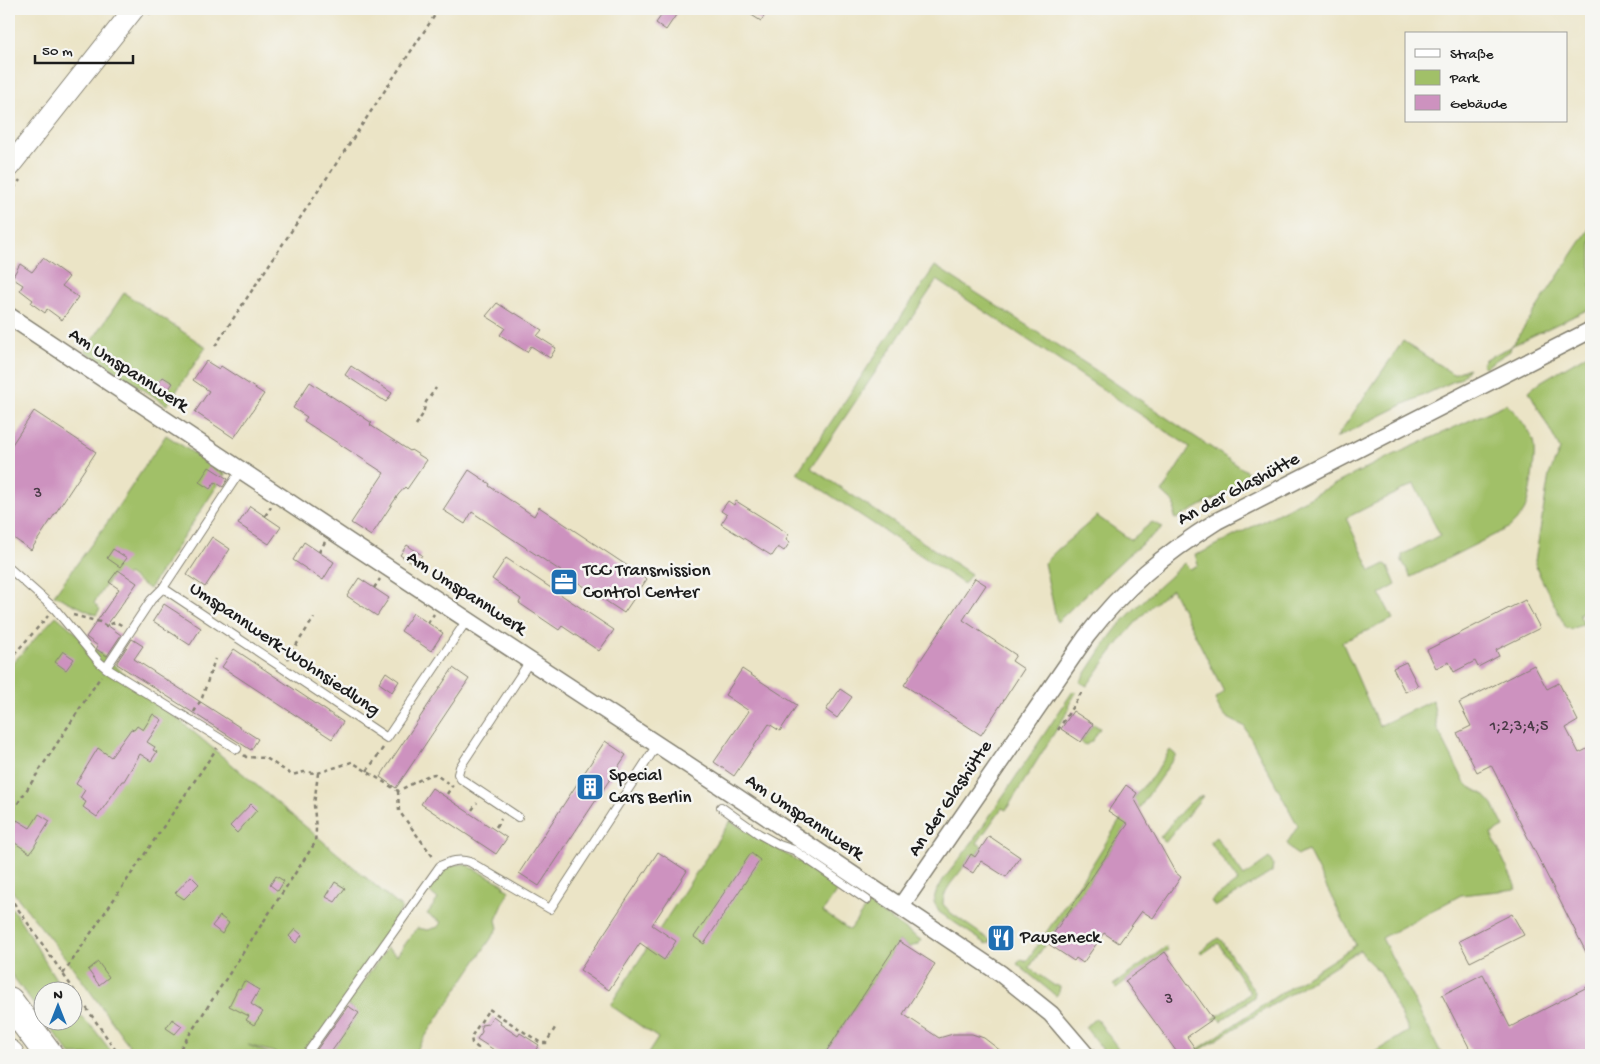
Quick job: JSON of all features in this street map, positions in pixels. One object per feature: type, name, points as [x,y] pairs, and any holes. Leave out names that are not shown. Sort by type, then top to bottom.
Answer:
[{"type":"highway","points":[[9,1001],[49,1055]]},
{"type":"street","points":[[9,167],[134,9]]},
{"type":"street","name":"Am Umspannwerk","points":[[9,316],[657,744],[1001,974],[1044,1008],[1086,1055]]},
{"type":"street","name":"An der Glashütte","points":[[901,906],[1086,637],[1105,613],[1150,567],[1182,543],[1217,521],[1478,390],[1591,330]]},
{"type":"lane","name":"Umspannwerk-Wohnsiedlung","points":[[241,470],[163,588],[387,738],[467,620]]},
{"type":"lane","points":[[9,568],[57,611],[106,668],[237,749]]},
{"type":"lane","points":[[106,668],[151,600],[163,588]]},
{"type":"lane","points":[[518,817],[460,779],[458,770],[530,661]]},
{"type":"lane","points":[[306,1055],[440,866],[461,860],[470,862],[550,909],[657,744]]},
{"type":"lane","points":[[721,807],[759,834],[779,845],[794,850],[867,900]]},
{"type":"path","points":[[216,346],[438,9]]},
{"type":"path","points":[[416,425],[423,414],[426,402],[436,388]]},
{"type":"path","points":[[265,516],[274,501]]},
{"type":"path","points":[[9,660],[57,611],[88,618],[106,626],[116,622],[130,630]]},
{"type":"path","points":[[282,667],[314,618]]},
{"type":"path","points":[[189,720],[202,698],[216,659]]},
{"type":"path","points":[[9,817],[106,668]]},
{"type":"path","points":[[1058,730],[1083,690]]},
{"type":"path","points":[[367,771],[386,744],[387,738]]},
{"type":"path","points":[[63,974],[71,965],[222,741]]},
{"type":"path","points":[[237,749],[246,756],[266,758],[292,775],[304,772],[318,773],[352,762],[398,791]]},
{"type":"path","points":[[176,1055],[315,843],[314,805],[318,773]]},
{"type":"path","points":[[398,791],[429,775],[435,774],[460,792]]},
{"type":"path","points":[[447,794],[452,786]]},
{"type":"path","points":[[398,791],[399,811],[440,866]]},
{"type":"path","points":[[472,810],[477,803]]},
{"type":"path","points":[[493,814],[501,820],[496,827]]},
{"type":"path","points":[[9,896],[119,1055]]},
{"type":"path","points":[[473,1055],[478,1048],[472,1043],[470,1037],[489,1009],[541,1043],[546,1043],[555,1028]]},
{"type":"green space","points":[[1591,226],[1591,308],[1512,346]]},
{"type":"green space","points":[[935,266],[1094,369],[1255,477],[1176,519],[1174,518],[1175,504],[1162,492],[1190,447],[937,280],[811,468],[971,574],[964,584],[797,473]]},
{"type":"green space","points":[[124,293],[206,347],[167,405],[85,351]]},
{"type":"green space","points":[[1403,341],[1453,374],[1469,368],[1461,378],[1336,438]]},
{"type":"green space","points":[[1511,347],[1510,351],[1485,367],[1482,365],[1485,359]]},
{"type":"green space","points":[[1591,352],[1591,617],[1587,610],[1579,614],[1584,624],[1572,629],[1566,628],[1537,570],[1535,561],[1549,475],[1560,449],[1529,391],[1540,382]]},
{"type":"green space","points":[[1506,404],[1525,426],[1531,436],[1534,447],[1531,485],[1527,503],[1522,514],[1510,527],[1411,577],[1402,561],[1402,555],[1440,535],[1414,484],[1346,518],[1371,571],[1385,564],[1388,566],[1396,585],[1380,594],[1393,619],[1342,642],[1379,726],[1433,700],[1437,728],[1466,785],[1483,794],[1493,805],[1504,827],[1491,834],[1517,889],[1461,895],[1382,938],[1442,1055],[1370,1055],[1409,1031],[1379,971],[1367,960],[1360,950],[1192,1055],[1278,995],[1356,945],[1308,851],[1298,855],[1292,851],[1287,843],[1298,826],[1244,726],[1233,721],[1220,710],[1215,699],[1224,692],[1172,589],[1136,622],[1087,686],[1080,682],[1111,636],[1129,614],[1184,563],[1190,569],[1198,565],[1195,554],[1201,553],[1378,462]]},
{"type":"green space","points":[[166,435],[225,474],[149,589],[128,574],[123,581],[113,574],[94,603],[100,609],[96,615],[54,595],[107,523]]},
{"type":"green space","points":[[1097,516],[1131,540],[1152,522],[1163,527],[1127,556],[1057,622],[1044,563]]},
{"type":"green space","points":[[56,616],[402,908],[310,1055],[278,1055],[248,1045],[272,1055],[136,1055],[71,965],[9,887],[9,667]]},
{"type":"green space","points":[[1073,691],[1076,693],[1068,706],[1070,708],[1006,810],[1002,808],[977,843],[982,846],[975,857],[971,855],[948,887],[943,899],[943,904],[951,913],[991,941],[988,944],[985,943],[939,912],[934,902],[935,895],[943,880],[971,844]]},
{"type":"green space","points":[[1093,724],[1100,728],[1093,740],[1086,745],[1081,742]]},
{"type":"green space","points":[[1170,750],[1176,755],[1029,968],[1055,986],[1060,987],[1056,996],[1017,964],[1021,959],[1026,962],[1090,868],[1137,793],[1153,776]]},
{"type":"green space","points":[[1203,796],[1165,843],[1160,837],[1191,802]]},
{"type":"green space","points":[[730,821],[840,886],[823,912],[850,930],[868,904],[921,940],[917,945],[909,947],[899,941],[824,1055],[647,1055],[658,1038],[610,1005]]},
{"type":"green space","points":[[1216,837],[1244,876],[1269,858],[1273,864],[1272,872],[1215,907],[1211,901],[1238,881],[1210,842]]},
{"type":"green space","points":[[465,864],[505,885],[503,887],[509,891],[496,920],[498,928],[413,1055],[329,1055],[358,1013],[347,1003],[387,948],[397,955],[417,928],[428,930],[438,927],[441,922],[427,914],[438,899],[426,889],[441,869]]},
{"type":"green space","points":[[9,904],[24,925],[58,982],[32,982],[32,1002],[9,971]]},
{"type":"green space","points":[[1218,938],[1255,992],[1254,997],[1221,1021],[1218,1018],[1213,1019],[1249,994],[1249,991],[1218,943],[1202,954],[1200,951]]},
{"type":"green space","points":[[1166,947],[1168,950],[1116,988],[1113,985]]},
{"type":"green space","points":[[82,1017],[114,1055],[71,1055],[54,1032],[82,1032]]},
{"type":"green space","points":[[1096,1018],[1123,1055],[1107,1055],[1085,1027]]},
{"type":"building","points":[[666,9],[680,9],[666,30],[656,23]]},
{"type":"building","points":[[742,9],[769,9],[761,21]]},
{"type":"building","points":[[43,258],[69,277],[62,286],[78,297],[62,320],[47,309],[45,313],[31,303],[33,300],[20,290],[23,285],[12,278],[20,264],[32,272]]},
{"type":"building","points":[[497,303],[542,330],[537,336],[556,348],[550,358],[531,346],[527,352],[500,335],[505,328],[486,316]]},
{"type":"building","points":[[206,361],[219,369],[221,366],[264,394],[234,438],[195,412],[209,391],[193,380]]},
{"type":"building","points":[[351,366],[392,393],[386,402],[345,375]]},
{"type":"building","points":[[163,377],[173,383],[166,393],[156,386]]},
{"type":"building","points":[[310,382],[372,423],[370,425],[427,460],[407,489],[405,487],[398,495],[371,536],[351,523],[384,473],[304,421],[307,417],[293,408]]},
{"type":"building","points":[[34,411],[96,452],[31,550],[9,535],[9,449]]},
{"type":"building","points":[[209,467],[228,479],[223,487],[215,482],[210,489],[199,482]]},
{"type":"building","points":[[469,470],[490,484],[489,486],[534,516],[539,507],[647,579],[624,613],[472,512],[465,524],[443,510]]},
{"type":"building","points":[[728,501],[734,505],[736,501],[789,534],[786,539],[790,542],[784,551],[778,547],[772,556],[721,524],[727,515],[721,511]]},
{"type":"building","points":[[250,506],[281,527],[269,544],[238,524]]},
{"type":"building","points":[[212,537],[230,549],[205,587],[187,575]]},
{"type":"building","points":[[304,542],[334,562],[323,580],[293,560]]},
{"type":"building","points":[[407,545],[422,555],[415,565],[400,555]]},
{"type":"building","points":[[113,549],[127,558],[120,567],[107,558]]},
{"type":"building","points":[[506,558],[614,630],[599,651],[562,626],[559,630],[519,603],[521,599],[492,579]]},
{"type":"building","points":[[118,570],[137,583],[107,625],[121,635],[107,656],[96,649],[98,646],[86,637],[119,589],[109,582]]},
{"type":"building","points":[[359,578],[389,598],[377,616],[347,596]]},
{"type":"building","points":[[975,578],[986,585],[963,620],[1016,655],[1012,661],[1024,669],[981,735],[904,685]]},
{"type":"building","points":[[1525,600],[1540,628],[1496,650],[1499,656],[1478,667],[1475,661],[1454,672],[1449,662],[1436,668],[1427,650]]},
{"type":"building","points":[[164,604],[201,628],[190,645],[153,621]]},
{"type":"building","points":[[413,613],[443,633],[431,651],[401,631]]},
{"type":"building","points":[[132,639],[143,646],[134,659],[258,739],[251,750],[117,664]]},
{"type":"building","points":[[234,649],[343,722],[332,739],[222,667]]},
{"type":"building","points":[[63,651],[74,659],[66,670],[55,662]]},
{"type":"building","points":[[1406,662],[1418,686],[1405,692],[1393,668]]},
{"type":"building","points":[[1534,665],[1547,689],[1559,683],[1578,721],[1566,728],[1579,753],[1591,747],[1591,962],[1491,765],[1477,772],[1457,733],[1471,726],[1459,703]]},
{"type":"building","points":[[453,668],[469,679],[396,788],[380,777]]},
{"type":"building","points":[[742,669],[797,705],[780,731],[769,724],[734,776],[714,762],[749,711],[725,695]]},
{"type":"building","points":[[386,672],[399,681],[392,692],[379,683]]},
{"type":"building","points":[[840,689],[852,697],[837,718],[826,710]]},
{"type":"building","points":[[1073,711],[1093,724],[1081,742],[1061,729]]},
{"type":"building","points":[[153,714],[162,720],[147,742],[155,747],[153,750],[157,752],[151,761],[140,754],[124,781],[122,781],[97,817],[83,807],[86,802],[80,798],[85,790],[76,784],[98,748],[111,757],[131,729],[134,730],[137,726],[143,730]]},
{"type":"building","name":"Special Cars Berlin","points":[[605,741],[626,755],[539,886],[519,873]]},
{"type":"building","points":[[1126,785],[1137,793],[1134,798],[1175,872],[1181,877],[1153,918],[1142,911],[1119,943],[1104,933],[1083,963],[1076,958],[1074,961],[1047,943],[1128,824],[1108,811]]},
{"type":"building","points":[[432,788],[507,838],[496,854],[421,804]]},
{"type":"building","points":[[251,804],[257,810],[237,833],[230,826]]},
{"type":"building","points":[[39,814],[50,821],[30,853],[9,839],[9,833],[17,820],[30,828]]},
{"type":"building","points":[[989,836],[1020,857],[1006,877],[981,861],[973,873],[963,867],[971,854],[975,857]]},
{"type":"building","points":[[658,852],[687,871],[652,925],[676,941],[664,960],[640,943],[609,990],[580,970]]},
{"type":"building","points":[[751,853],[760,860],[704,944],[694,937]]},
{"type":"building","points":[[191,876],[199,884],[184,899],[175,893]]},
{"type":"building","points":[[276,876],[284,881],[278,891],[270,885]]},
{"type":"building","points":[[335,882],[345,888],[335,902],[326,897]]},
{"type":"building","points":[[1512,914],[1524,935],[1470,962],[1459,941]]},
{"type":"building","points":[[220,916],[229,923],[222,934],[212,926]]},
{"type":"building","name":"Pauseneck","points":[[1001,927],[1011,934],[1000,950],[990,943]]},
{"type":"building","points":[[295,929],[302,935],[296,943],[289,936]]},
{"type":"building","points":[[899,941],[935,964],[903,1014],[939,1038],[953,1034],[972,1034],[984,1038],[1006,1055],[824,1055]]},
{"type":"building","points":[[1165,952],[1213,1019],[1187,1037],[1200,1055],[1179,1055],[1125,981]]},
{"type":"building","points":[[98,962],[109,977],[99,985],[88,970]]},
{"type":"building","points":[[1483,974],[1510,1027],[1591,985],[1591,1055],[1473,1055],[1442,995]]},
{"type":"building","points":[[244,981],[259,990],[251,1004],[263,1012],[254,1025],[246,1020],[249,1016],[229,1006],[238,988],[240,989]]},
{"type":"building","points":[[348,1006],[359,1013],[329,1055],[313,1055]]},
{"type":"building","points":[[493,1016],[501,1022],[500,1024],[518,1036],[520,1033],[539,1045],[532,1055],[502,1055],[477,1039],[482,1032],[481,1025],[488,1024]]},
{"type":"building","points":[[172,1019],[182,1026],[175,1034],[166,1028]]},
{"type":"place","name":"TCC Transmission Control Center","points":[[564,582]]},
{"type":"place","name":"Special Cars Berlin","points":[[590,787]]},
{"type":"place","name":"Pauseneck","points":[[1001,938]]}]
